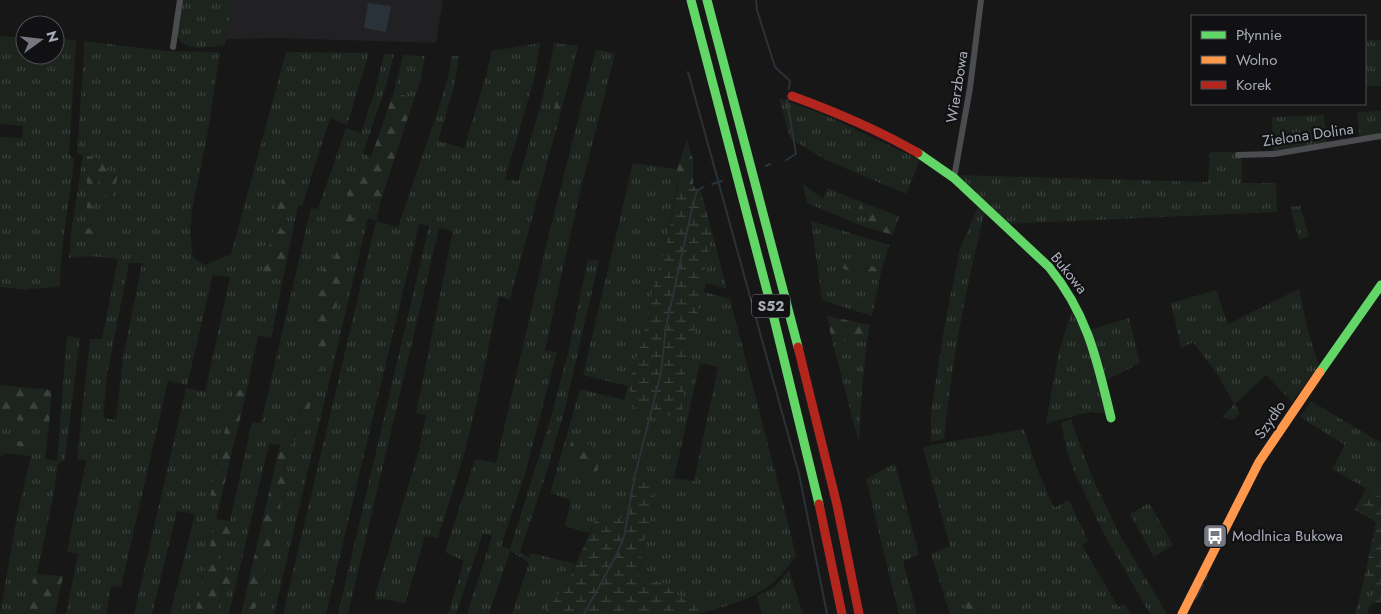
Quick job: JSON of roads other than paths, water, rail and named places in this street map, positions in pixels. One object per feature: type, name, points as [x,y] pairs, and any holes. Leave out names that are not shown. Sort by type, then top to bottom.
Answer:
[{"type":"main road","name":"S52","points":[[691,0],[798,412],[823,519],[842,614]]},
{"type":"main road","name":"S52","points":[[707,0],[810,395],[837,505],[859,614]]},
{"type":"main road","name":"Bukowa","points":[[792,96],[834,111],[892,138],[923,156],[954,178],[1059,277],[1078,307],[1088,330],[1111,418]]},
{"type":"main road","name":"Szydło","points":[[1182,614],[1259,462],[1381,285]]},
{"type":"street","points":[[173,47],[180,0]]},
{"type":"street","name":"Wierzbowa","points":[[954,178],[970,88],[981,0]]},
{"type":"street","name":"Zielona Dolina","points":[[1238,155],[1274,154],[1381,136]]},
{"type":"waterway","points":[[756,0],[757,10],[775,67],[790,81],[789,89]]},
{"type":"waterway","points":[[688,72],[799,474],[827,614]]},
{"type":"waterway","points":[[786,160],[796,154],[787,100]]},
{"type":"waterway","points":[[766,166],[770,164]]},
{"type":"waterway","points":[[712,184],[722,181]]},
{"type":"waterway","points":[[584,614],[616,556],[624,537],[635,475],[661,373],[666,327],[693,204],[697,191],[703,187]]},
{"type":"waterway","points":[[1196,598],[1203,585]]},
{"type":"place","name":"Modlnica Bukowa","points":[[1215,536]]}]
